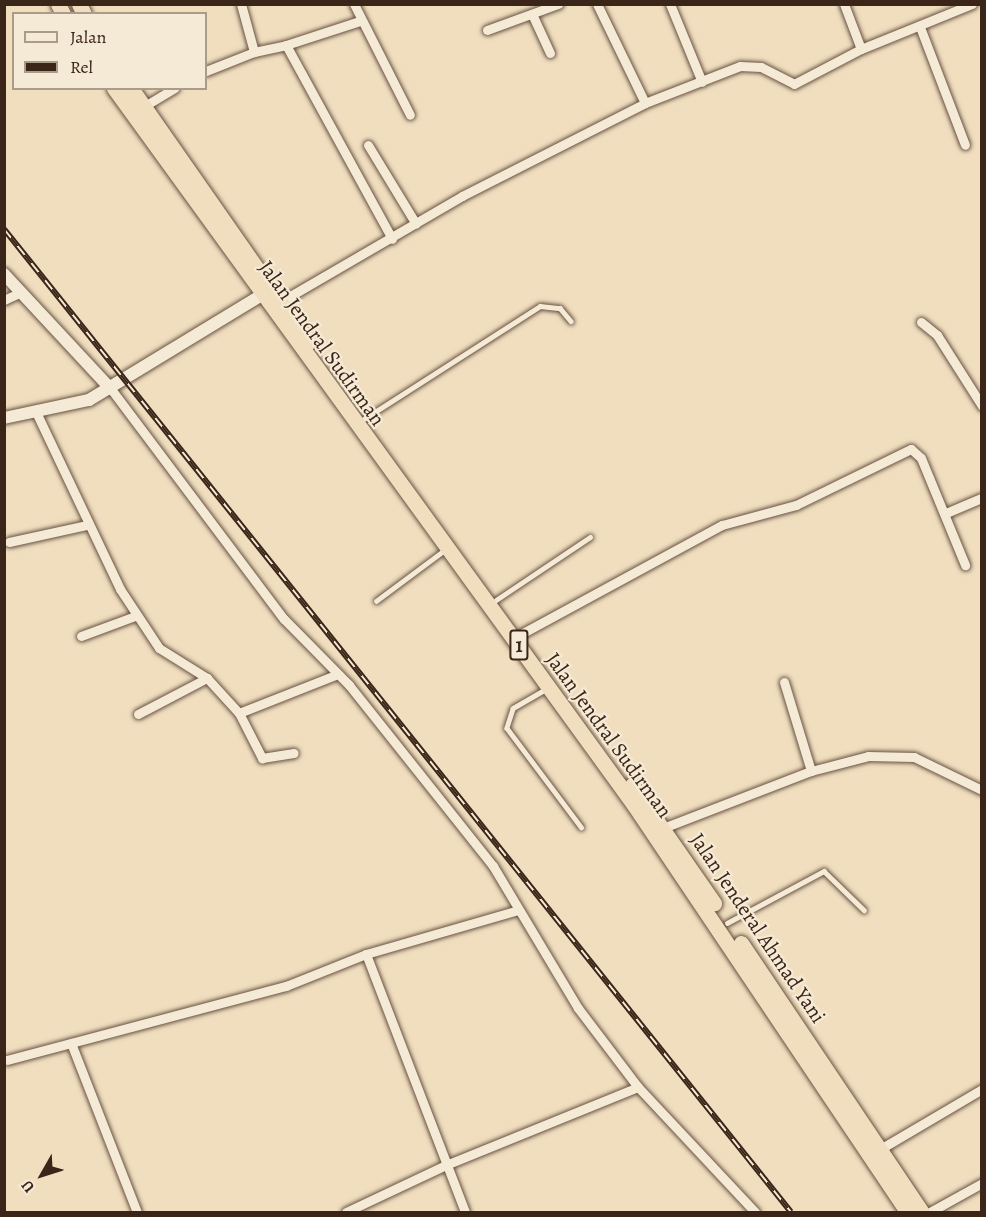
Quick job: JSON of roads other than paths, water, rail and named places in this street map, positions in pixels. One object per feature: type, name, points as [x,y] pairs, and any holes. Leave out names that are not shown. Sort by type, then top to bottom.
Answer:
[{"type":"highway","name":"Jalan Jendral Sudirman","points":[[115,90],[260,296],[550,688],[797,1041],[907,1212]]},
{"type":"highway","name":"Jalan Jenderal Ahmad Yani","points":[[132,90],[364,420],[663,828],[882,1148],[922,1212]]},
{"type":"street","points":[[241,4],[254,52]]},
{"type":"street","points":[[354,4],[360,21],[410,116]]},
{"type":"street","points":[[488,30],[558,4]]},
{"type":"street","points":[[597,4],[645,103]]},
{"type":"street","points":[[670,4],[702,81]]},
{"type":"street","points":[[844,4],[861,49]]},
{"type":"street","points":[[280,302],[416,224],[645,103],[748,65],[794,84],[861,49],[972,4]]},
{"type":"street","points":[[532,14],[550,53]]},
{"type":"street","points":[[207,71],[254,52],[286,45],[360,21]]},
{"type":"street","points":[[920,27],[965,145]]},
{"type":"street","points":[[286,45],[392,239]]},
{"type":"street","points":[[143,107],[172,90]]},
{"type":"street","points":[[368,145],[416,224]]},
{"type":"street","points":[[4,274],[19,293],[111,388],[284,619],[338,674],[493,866],[516,912],[578,1008],[638,1087],[755,1212]]},
{"type":"street","points":[[4,300],[19,293]]},
{"type":"street","points":[[4,418],[63,409],[111,388],[260,296]]},
{"type":"street","points":[[921,322],[937,335],[981,406]]},
{"type":"street","points":[[36,412],[87,525],[135,616],[159,648],[207,678],[239,713],[262,758],[294,753]]},
{"type":"street","points":[[521,634],[722,525],[803,502],[911,449],[921,458],[946,513],[965,565]]},
{"type":"street","points":[[946,513],[981,498]]},
{"type":"street","points":[[9,542],[87,525]]},
{"type":"street","points":[[81,636],[135,616]]},
{"type":"street","points":[[239,713],[338,674]]},
{"type":"street","points":[[138,714],[207,678]]},
{"type":"street","points":[[784,682],[810,771]]},
{"type":"street","points":[[663,828],[810,771],[868,756],[914,757],[981,790]]},
{"type":"street","points":[[7,1060],[285,986],[366,954],[516,912]]},
{"type":"street","points":[[366,954],[465,1212]]},
{"type":"street","points":[[71,1043],[137,1212]]},
{"type":"street","points":[[346,1212],[446,1165],[638,1087]]},
{"type":"street","points":[[882,1148],[981,1089]]},
{"type":"street","points":[[930,1212],[981,1183]]},
{"type":"lane","points":[[364,420],[540,306],[560,309],[571,321]]},
{"type":"lane","points":[[496,600],[590,537]]},
{"type":"lane","points":[[376,601],[448,548]]},
{"type":"lane","points":[[550,688],[513,709],[507,728],[580,827]]},
{"type":"lane","points":[[728,923],[824,871],[864,910]]},
{"type":"railway","points":[[4,229],[791,1212]]}]
